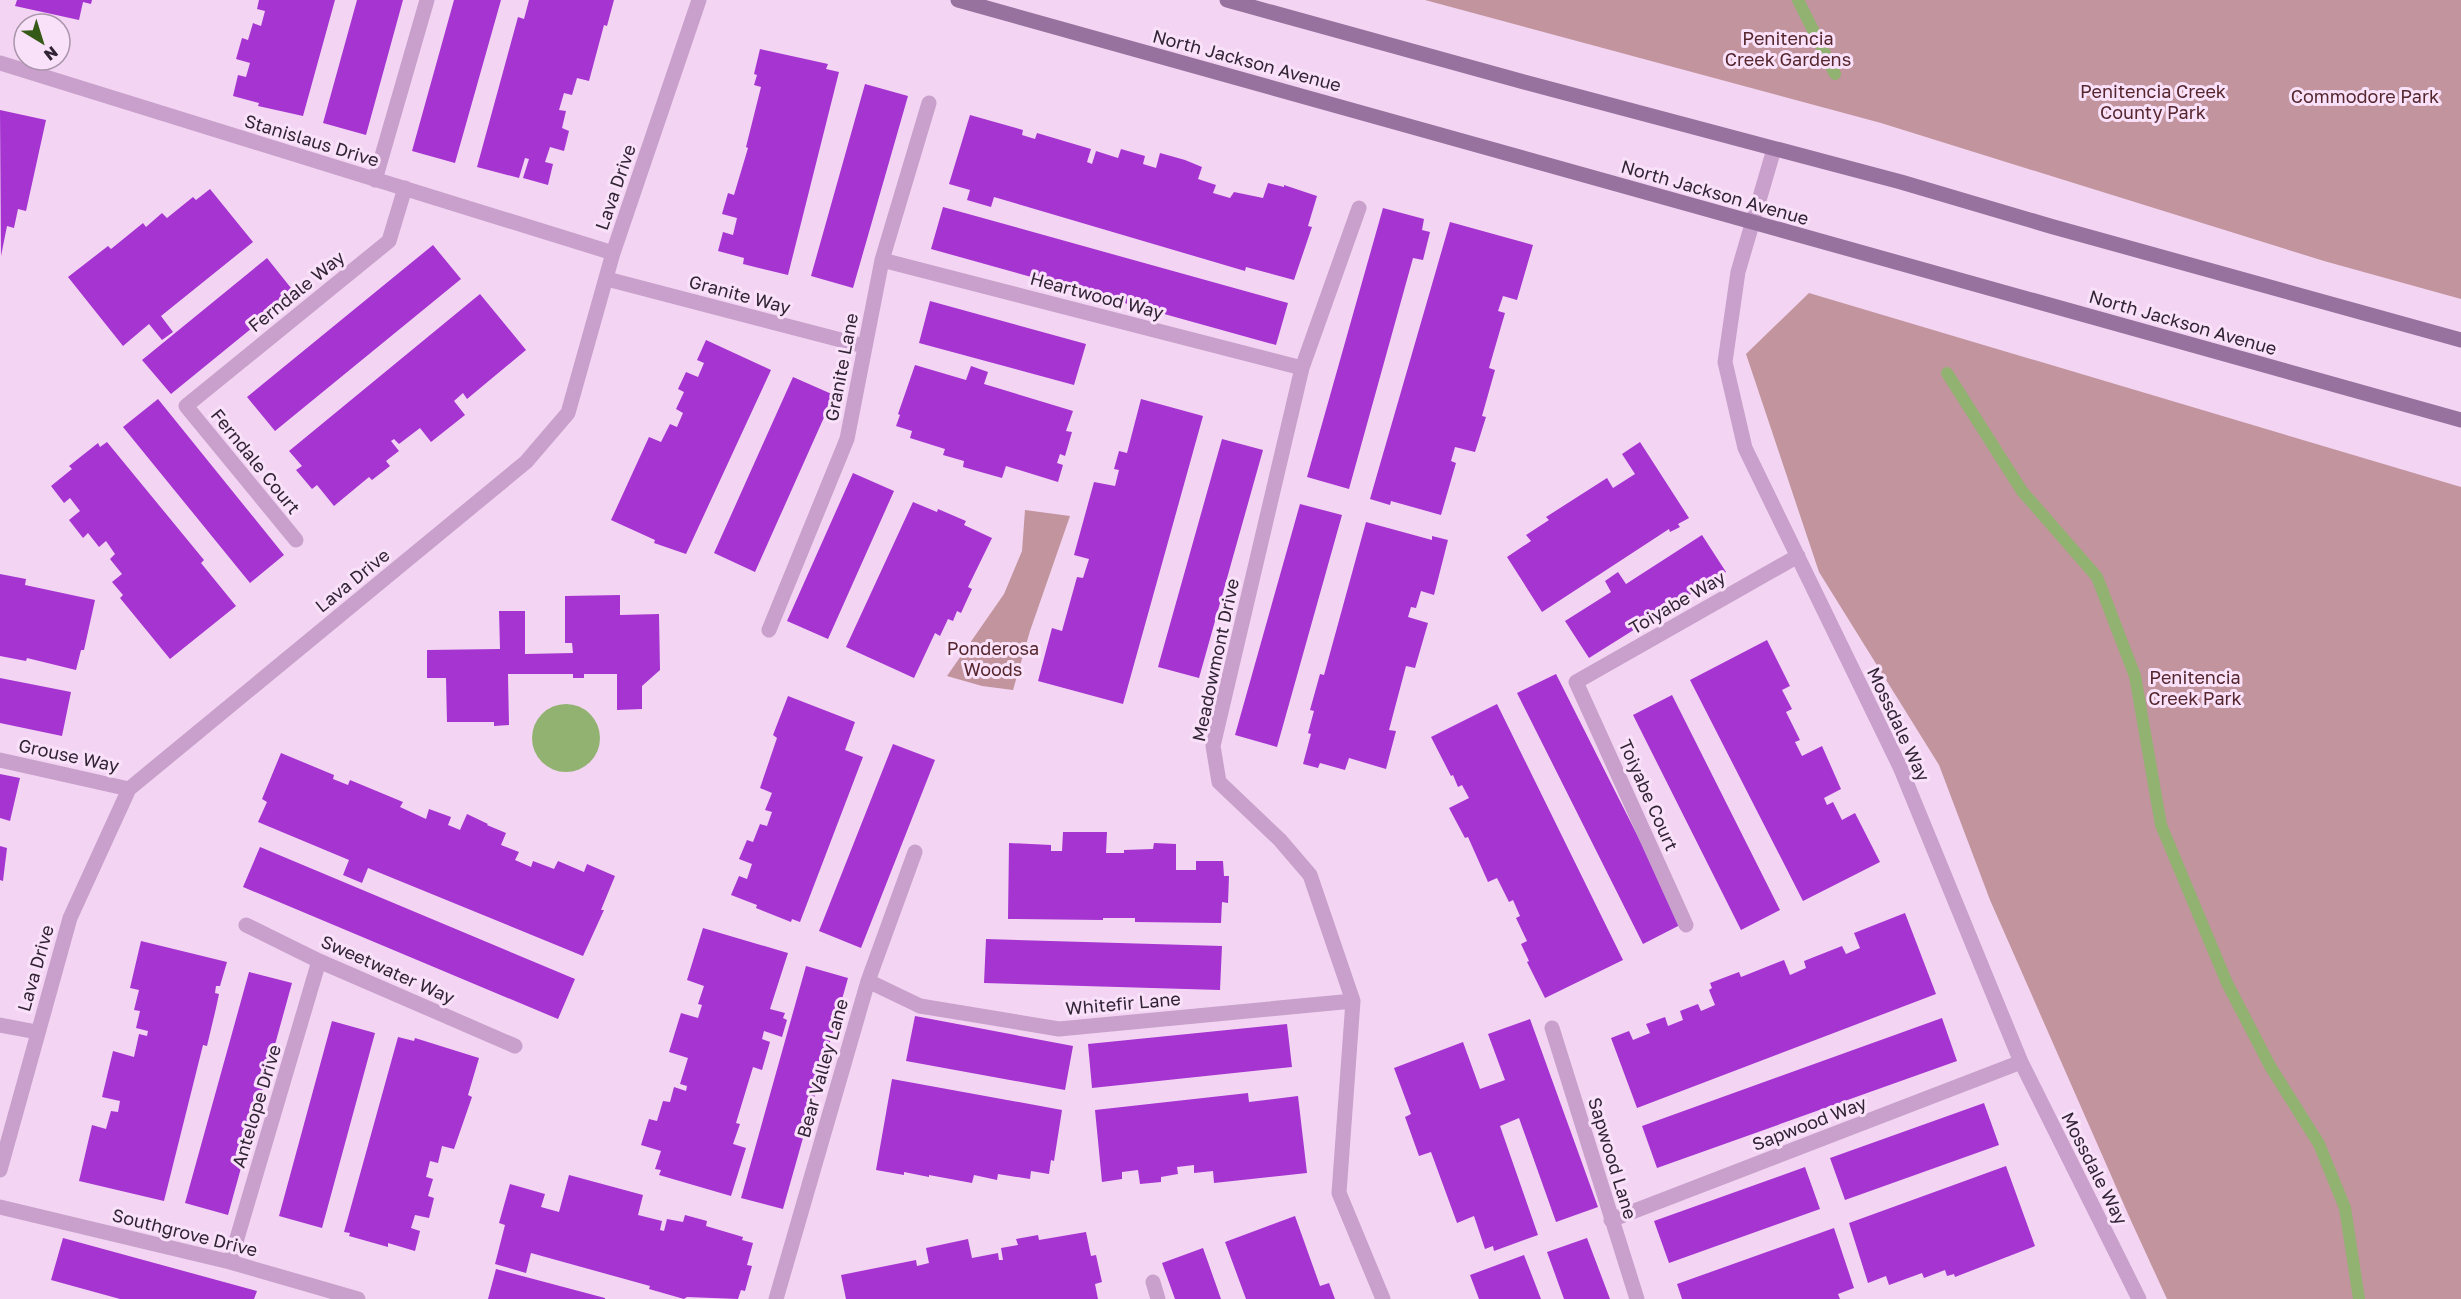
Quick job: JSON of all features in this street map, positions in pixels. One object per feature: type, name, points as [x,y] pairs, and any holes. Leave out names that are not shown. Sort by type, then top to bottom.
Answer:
[{"type":"main road","name":"North Jackson Avenue","points":[[958,0],[2461,420]]},
{"type":"main road","points":[[1227,0],[1901,182],[2461,340]]},
{"type":"street","points":[[375,180],[427,0]]},
{"type":"street","name":"Lava Drive","points":[[0,1170],[70,918],[129,789],[526,462],[568,413],[613,253],[699,0]]},
{"type":"street","name":"Stanislaus Drive","points":[[0,63],[613,253]]},
{"type":"street","name":"Granite Lane","points":[[769,630],[847,439],[882,260],[929,103]]},
{"type":"street","name":"Mossdale Way","points":[[1774,149],[1738,272],[1725,362],[1745,448],[1900,767],[2021,1062],[2138,1299]]},
{"type":"street","name":"Ferndale Way","points":[[186,406],[389,241],[405,188]]},
{"type":"street","name":"Meadowmont Drive","points":[[1359,208],[1302,368],[1213,746],[1219,782],[1280,840],[1310,875],[1353,1001],[1339,1193],[1383,1299]]},
{"type":"street","name":"Heartwood Way","points":[[882,260],[1302,368]]},
{"type":"street","name":"Granite Way","points":[[607,279],[864,346]]},
{"type":"street","name":"Ferndale Court","points":[[186,406],[297,540]]},
{"type":"street","name":"Toiyabe Way","points":[[1576,682],[1798,556]]},
{"type":"street","name":"Toiyabe Court","points":[[1576,682],[1686,924]]},
{"type":"street","name":"Grouse Way","points":[[0,760],[129,789]]},
{"type":"street","name":"Bear Valley Lane","points":[[776,1299],[868,981],[915,852]]},
{"type":"street","name":"Sweetwater Way","points":[[246,926],[319,961],[515,1046]]},
{"type":"street","name":"Antelope Drive","points":[[230,1262],[319,961]]},
{"type":"street","name":"Whitefir Lane","points":[[868,981],[920,1006],[1059,1029],[1353,1001]]},
{"type":"street","points":[[0,1025],[37,1032]]},
{"type":"street","name":"Sapwood Lane","points":[[1552,1028],[1637,1299]]},
{"type":"street","name":"Sapwood Way","points":[[1611,1220],[2021,1062]]},
{"type":"street","name":"Southgrove Drive","points":[[0,1207],[230,1262],[358,1299]]},
{"type":"street","points":[[1153,1282],[1158,1299]]},
{"type":"green space","points":[[1425,0],[2461,0],[2461,299],[2324,261],[1881,123]]},
{"type":"green space","name":"Penitencia Creek Park","points":[[1809,293],[2461,487],[2461,1299],[2167,1299],[1990,900],[1939,765],[1819,572],[1746,354]]},
{"type":"green space","name":"Ponderosa Woods","points":[[1025,510],[1070,516],[1030,631],[1013,690],[982,686],[947,676],[1004,594],[1022,551]]},
{"type":"shaded area","points":[[559,704],[573,704],[585,709],[595,719],[600,738],[595,757],[585,767],[573,772],[559,772],[547,767],[537,757],[532,745],[532,731],[537,719],[547,709]]},
{"type":"building","points":[[17,0],[92,0],[91,4],[83,2],[79,20],[72,18],[72,12],[42,12],[15,6]]},
{"type":"building","points":[[259,0],[335,0],[303,116],[258,106],[259,103],[233,96],[238,75],[246,77],[250,63],[236,59],[242,38],[248,40],[253,23],[261,26],[265,11],[257,9]]},
{"type":"building","points":[[357,0],[403,0],[366,135],[323,123]]},
{"type":"building","points":[[454,0],[501,0],[455,163],[412,151]]},
{"type":"building","points":[[529,0],[614,0],[607,26],[604,25],[589,81],[577,78],[572,95],[564,93],[559,110],[566,111],[562,128],[569,131],[564,151],[550,147],[545,162],[553,164],[548,185],[523,178],[529,159],[525,158],[519,178],[477,167],[518,17],[524,19]]},
{"type":"building","points":[[760,49],[828,64],[826,69],[839,72],[788,275],[743,264],[744,258],[718,251],[723,232],[733,235],[737,218],[722,214],[728,193],[734,195],[748,148],[746,147],[761,87],[754,85],[757,75],[754,74]]},
{"type":"building","points":[[865,84],[908,96],[853,288],[811,276]]},
{"type":"building","points":[[0,110],[46,120],[26,211],[18,209],[14,228],[7,226],[1,256]]},
{"type":"building","points":[[970,115],[1023,130],[1022,135],[1035,139],[1037,133],[1091,149],[1087,162],[1092,164],[1096,151],[1118,158],[1121,149],[1145,156],[1143,164],[1156,168],[1160,153],[1185,160],[1202,167],[1198,179],[1216,185],[1213,193],[1230,198],[1234,192],[1263,198],[1268,183],[1284,187],[1284,185],[1317,196],[1308,226],[1312,227],[1294,280],[1246,267],[1245,271],[994,197],[991,207],[967,200],[970,190],[949,184]]},
{"type":"building","points":[[210,189],[253,242],[161,316],[173,332],[162,340],[149,324],[123,346],[68,277],[108,246],[111,249],[143,223],[146,227],[162,213],[167,218],[193,197],[196,200]]},
{"type":"building","points":[[943,207],[1288,303],[1276,345],[931,249]]},
{"type":"building","points":[[1383,208],[1424,219],[1422,230],[1430,232],[1423,260],[1413,258],[1349,489],[1307,477]]},
{"type":"building","points":[[1450,222],[1533,245],[1517,300],[1503,296],[1498,311],[1505,313],[1489,368],[1495,370],[1482,416],[1486,417],[1475,452],[1455,447],[1451,461],[1456,463],[1441,515],[1391,501],[1390,505],[1370,499]]},
{"type":"building","points":[[433,245],[461,279],[275,431],[247,397]]},
{"type":"building","points":[[267,258],[295,293],[171,394],[142,360]]},
{"type":"building","points":[[480,294],[526,350],[467,399],[463,393],[454,401],[465,415],[431,442],[420,428],[399,444],[394,439],[391,441],[399,451],[386,461],[390,466],[372,480],[369,477],[334,506],[317,485],[312,489],[296,470],[302,466],[289,451]]},
{"type":"building","points":[[930,301],[1086,344],[1074,385],[919,343]]},
{"type":"building","points":[[706,340],[771,370],[686,554],[654,543],[655,540],[611,520],[649,437],[661,442],[670,424],[677,427],[683,413],[676,409],[684,392],[678,389],[686,372],[698,377],[704,363],[697,360]]},
{"type":"building","points":[[915,365],[966,380],[971,366],[988,372],[984,384],[1073,411],[1066,431],[1072,432],[1065,456],[1060,454],[1057,463],[1063,465],[1058,482],[1006,466],[1002,478],[963,467],[964,461],[943,455],[945,449],[910,438],[912,431],[896,426]]},
{"type":"building","points":[[793,377],[834,395],[755,572],[714,553]]},
{"type":"building","points":[[158,399],[284,555],[250,583],[123,427]]},
{"type":"building","points":[[1141,399],[1203,416],[1123,704],[1038,681],[1052,628],[1062,631],[1077,577],[1083,578],[1089,559],[1074,555],[1094,482],[1115,486],[1119,470],[1114,469],[1119,451],[1127,453]]},
{"type":"building","points":[[1222,439],[1263,450],[1199,678],[1158,667]]},
{"type":"building","points":[[107,442],[204,560],[201,563],[236,606],[170,659],[120,598],[123,595],[112,582],[122,574],[110,559],[115,554],[106,541],[99,547],[88,533],[83,538],[69,520],[80,511],[70,498],[64,503],[51,486],[72,469],[69,466],[98,443],[100,447]]},
{"type":"building","points":[[1640,442],[1689,518],[1678,524],[1680,527],[1670,532],[1669,529],[1542,612],[1507,557],[1531,541],[1526,535],[1549,520],[1546,517],[1607,478],[1613,488],[1635,474],[1622,454]]},
{"type":"building","points":[[853,473],[894,491],[828,639],[787,621]]},
{"type":"building","points":[[913,502],[937,512],[938,509],[966,521],[964,525],[992,538],[968,587],[972,589],[961,613],[957,611],[953,621],[948,619],[940,636],[935,633],[914,678],[846,647]]},
{"type":"building","points":[[1300,504],[1342,515],[1277,747],[1235,735]]},
{"type":"building","points":[[1366,522],[1432,540],[1432,536],[1448,540],[1434,595],[1421,591],[1416,608],[1411,607],[1408,617],[1428,623],[1415,668],[1406,666],[1389,730],[1396,731],[1386,769],[1349,758],[1345,770],[1320,763],[1318,768],[1303,764],[1314,711],[1310,710],[1320,674],[1324,675]]},
{"type":"building","points":[[1702,535],[1726,572],[1589,658],[1565,621],[1611,592],[1605,581],[1618,572],[1626,584]]},
{"type":"building","points":[[0,574],[26,579],[25,585],[95,600],[84,650],[81,650],[76,670],[27,658],[26,661],[0,656]]},
{"type":"building","points":[[620,595],[620,615],[659,614],[660,670],[642,686],[642,709],[617,710],[617,674],[584,674],[584,678],[573,678],[573,674],[508,674],[509,725],[494,726],[494,722],[447,722],[446,678],[427,678],[427,650],[500,649],[499,611],[525,611],[525,654],[573,653],[572,643],[565,643],[565,596]]},
{"type":"building","points":[[1767,640],[1790,686],[1782,690],[1792,709],[1786,712],[1800,740],[1795,742],[1802,756],[1822,746],[1841,789],[1824,798],[1827,805],[1833,802],[1842,820],[1855,813],[1880,862],[1803,901],[1690,680]]},
{"type":"building","points":[[1556,674],[1682,924],[1643,944],[1517,693]]},
{"type":"building","points":[[0,678],[71,692],[62,736],[0,723]]},
{"type":"building","points":[[1672,695],[1780,910],[1741,930],[1633,715]]},
{"type":"building","points":[[788,696],[855,722],[845,750],[863,757],[800,922],[792,919],[791,922],[731,895],[739,876],[747,879],[752,864],[739,859],[747,840],[753,842],[760,824],[767,826],[772,812],[765,810],[772,793],[760,788],[777,738],[773,735]]},
{"type":"building","points":[[1497,704],[1623,960],[1545,998],[1527,962],[1529,961],[1521,944],[1527,941],[1516,918],[1520,916],[1513,900],[1509,902],[1497,878],[1488,882],[1468,837],[1465,838],[1449,808],[1469,798],[1462,785],[1458,787],[1453,775],[1451,776],[1431,737]]},
{"type":"building","points":[[893,744],[935,760],[861,948],[819,931]]},
{"type":"building","points":[[281,753],[334,775],[333,779],[348,785],[350,780],[403,802],[400,807],[426,819],[429,809],[451,817],[448,825],[460,830],[467,814],[506,833],[501,845],[519,852],[515,860],[531,867],[533,861],[554,869],[558,861],[584,872],[587,864],[615,876],[601,910],[604,910],[583,956],[368,868],[362,883],[343,875],[349,860],[258,822],[267,802],[262,799]]},
{"type":"building","points":[[0,774],[20,778],[10,821],[0,818]]},
{"type":"building","points":[[1063,832],[1107,832],[1106,853],[1153,849],[1154,843],[1176,844],[1176,870],[1196,870],[1196,861],[1223,861],[1224,876],[1229,876],[1228,903],[1222,902],[1221,923],[1135,922],[1135,918],[1008,919],[1009,843],[1051,845],[1051,851],[1062,851]]},
{"type":"building","points":[[0,846],[7,848],[3,881],[0,880]]},
{"type":"building","points":[[260,847],[575,979],[558,1019],[243,887]]},
{"type":"building","points":[[1905,913],[1936,994],[1637,1108],[1611,1038],[1629,1031],[1633,1040],[1650,1033],[1646,1024],[1665,1017],[1668,1026],[1683,1020],[1680,1011],[1698,1004],[1701,1011],[1715,1005],[1709,990],[1712,988],[1710,983],[1739,972],[1741,977],[1784,960],[1790,975],[1806,968],[1804,961],[1842,946],[1846,954],[1860,948],[1854,933]]},
{"type":"building","points":[[703,928],[788,953],[770,1009],[785,1013],[783,1018],[787,1020],[782,1037],[764,1031],[762,1039],[770,1042],[762,1070],[753,1067],[736,1123],[740,1124],[733,1144],[746,1148],[731,1196],[659,1175],[661,1170],[655,1169],[661,1151],[641,1145],[649,1119],[657,1121],[663,1101],[670,1102],[674,1087],[686,1091],[687,1086],[680,1084],[688,1058],[669,1052],[681,1013],[698,1018],[702,1005],[698,1004],[704,986],[687,980]]},
{"type":"building","points":[[986,939],[1222,946],[1220,990],[984,983]]},
{"type":"building","points":[[141,941],[227,962],[220,986],[216,986],[215,993],[219,994],[207,1046],[203,1045],[164,1201],[79,1181],[92,1125],[106,1129],[111,1111],[118,1112],[120,1101],[102,1097],[113,1051],[134,1057],[139,1034],[147,1036],[148,1031],[136,1028],[140,1011],[134,1010],[139,990],[130,988]]},
{"type":"building","points":[[806,966],[848,978],[783,1209],[741,1198]]},
{"type":"building","points":[[249,972],[292,983],[228,1215],[185,1203]]},
{"type":"building","points":[[915,1016],[1073,1046],[1065,1090],[906,1061]]},
{"type":"building","points":[[1942,1018],[1957,1061],[1657,1168],[1642,1126]]},
{"type":"building","points":[[1530,1019],[1598,1207],[1556,1222],[1519,1118],[1500,1126],[1538,1235],[1494,1251],[1493,1246],[1485,1249],[1474,1216],[1457,1223],[1431,1152],[1419,1156],[1405,1117],[1411,1114],[1394,1068],[1463,1042],[1480,1089],[1505,1080],[1488,1034]]},
{"type":"building","points":[[332,1021],[375,1033],[322,1228],[279,1216]]},
{"type":"building","points":[[1287,1024],[1292,1067],[1092,1088],[1088,1044]]},
{"type":"building","points":[[398,1037],[414,1041],[415,1038],[479,1058],[468,1095],[472,1097],[454,1149],[442,1146],[438,1163],[430,1161],[426,1177],[433,1179],[428,1196],[434,1198],[429,1218],[415,1215],[411,1228],[420,1231],[415,1251],[388,1243],[388,1247],[349,1236],[350,1233],[344,1232]]},
{"type":"building","points":[[892,1079],[1062,1110],[1054,1161],[1051,1160],[1049,1174],[1031,1171],[1030,1179],[998,1174],[997,1180],[974,1175],[972,1183],[929,1175],[929,1177],[904,1172],[904,1175],[876,1170]]},
{"type":"building","points":[[1248,1093],[1249,1102],[1298,1096],[1307,1173],[1214,1183],[1213,1171],[1194,1173],[1194,1165],[1177,1167],[1178,1174],[1161,1177],[1161,1182],[1140,1184],[1138,1170],[1122,1172],[1122,1179],[1102,1182],[1095,1110]]},
{"type":"building","points":[[1984,1103],[1999,1145],[1845,1200],[1830,1158]]},
{"type":"building","points":[[2006,1166],[2035,1246],[1955,1277],[1954,1274],[1947,1276],[1945,1270],[1924,1278],[1922,1273],[1889,1285],[1886,1276],[1868,1283],[1849,1223]]},
{"type":"building","points":[[1805,1167],[1820,1209],[1669,1263],[1654,1221]]},
{"type":"building","points":[[569,1175],[643,1195],[638,1215],[662,1221],[660,1230],[664,1231],[667,1219],[683,1222],[685,1215],[707,1221],[706,1226],[743,1237],[742,1240],[753,1243],[747,1265],[752,1266],[745,1291],[741,1290],[738,1299],[687,1297],[684,1299],[649,1289],[650,1286],[531,1253],[526,1273],[495,1264],[505,1225],[499,1223],[510,1184],[545,1194],[541,1207],[559,1212]]},
{"type":"building","points":[[1295,1216],[1320,1286],[1329,1283],[1335,1299],[1246,1299],[1225,1242]]},
{"type":"building","points":[[1834,1228],[1854,1288],[1838,1294],[1840,1299],[1682,1299],[1677,1284]]},
{"type":"building","points":[[1086,1232],[1091,1256],[1096,1255],[1102,1282],[1095,1284],[1098,1299],[846,1299],[841,1275],[916,1260],[917,1266],[929,1263],[926,1248],[968,1239],[972,1258],[998,1253],[999,1260],[1003,1260],[1001,1248],[1018,1245],[1016,1239],[1038,1235],[1039,1240]]},
{"type":"building","points":[[63,1238],[257,1291],[254,1299],[120,1299],[51,1280]]},
{"type":"building","points":[[1587,1238],[1610,1299],[1564,1299],[1547,1252]]},
{"type":"building","points":[[1203,1248],[1221,1299],[1175,1299],[1162,1263]]},
{"type":"building","points":[[1524,1255],[1541,1299],[1479,1299],[1470,1275]]},
{"type":"building","points":[[496,1269],[605,1298],[605,1299],[488,1299]]},
{"type":"waterway","points":[[1798,0],[1835,74]]},
{"type":"waterway","points":[[1947,373],[2022,491],[2097,577],[2135,676],[2161,825],[2227,983],[2270,1066],[2319,1144],[2345,1208],[2359,1299]]},
{"type":"park label","name":"Penitencia Creek Gardens","points":[[1788,48]]},
{"type":"park label","name":"Commodore Park","points":[[2365,96]]},
{"type":"park label","name":"Penitencia Creek County Park","points":[[2153,101]]}]
